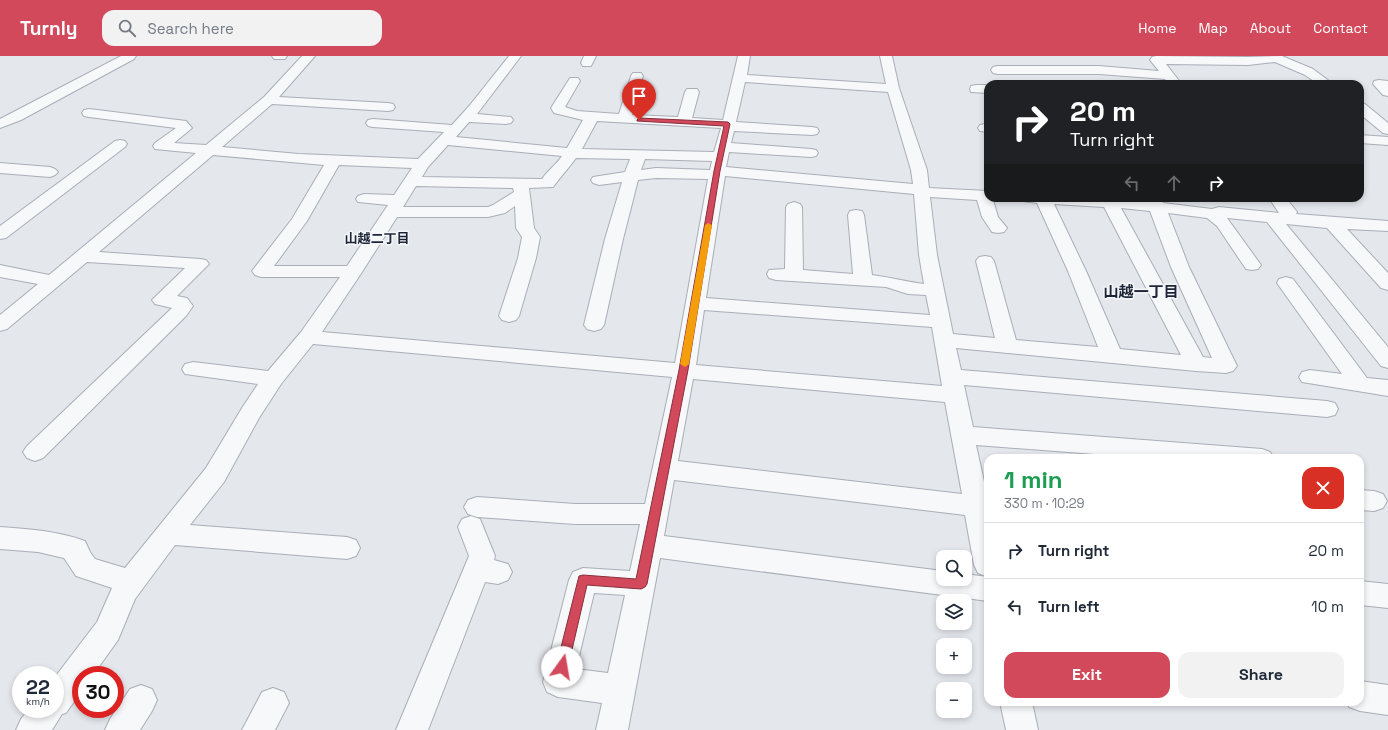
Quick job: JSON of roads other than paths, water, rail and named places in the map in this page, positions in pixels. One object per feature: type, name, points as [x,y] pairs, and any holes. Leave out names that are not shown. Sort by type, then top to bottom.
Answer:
[{"type":"street","points":[[0,124],[16,117],[130,56]]},
{"type":"street","points":[[0,325],[269,100],[309,56]]},
{"type":"street","points":[[64,690],[108,632],[124,592],[215,475],[272,379],[308,337],[353,272],[422,164],[466,118],[515,56]]},
{"type":"street","points":[[612,730],[684,370],[719,163],[744,56]]},
{"type":"street","points":[[886,56],[893,88],[919,170],[928,255],[954,386],[962,435],[978,466],[976,506],[984,544]]},
{"type":"street","points":[[992,56],[1001,78]]},
{"type":"street","points":[[1172,80],[1156,60],[1242,61],[1275,57],[1310,72],[1321,80]]},
{"type":"street","points":[[1001,78],[1099,70],[1172,80]]},
{"type":"street","points":[[624,119],[637,76]]},
{"type":"street","points":[[740,78],[893,88]]},
{"type":"street","points":[[1001,78],[1050,80]]},
{"type":"street","points":[[574,81],[558,108],[559,110],[576,115],[812,131]]},
{"type":"street","points":[[1388,85],[1379,84],[1388,92]]},
{"type":"street","points":[[684,122],[692,92]]},
{"type":"street","points":[[269,100],[388,106]]},
{"type":"street","points":[[1364,109],[1388,114]]},
{"type":"street","points":[[1364,110],[1388,130]]},
{"type":"street","points":[[89,113],[181,124],[185,128],[160,146],[299,159],[422,164]]},
{"type":"street","points":[[410,181],[521,189],[547,184],[555,172],[562,167],[572,153],[592,117]]},
{"type":"street","points":[[466,118],[506,119]]},
{"type":"street","points":[[373,123],[572,153],[640,155],[719,163],[921,191],[984,196]]},
{"type":"street","points":[[1364,139],[1388,141]]},
{"type":"street","points":[[0,234],[120,144]]},
{"type":"street","points":[[599,180],[631,177],[719,163],[811,153]]},
{"type":"street","points":[[594,325],[631,177],[640,155]]},
{"type":"street","points":[[334,161],[299,221],[261,271],[353,272]]},
{"type":"street","points":[[0,168],[49,172]]},
{"type":"street","points":[[364,199],[394,206],[488,212],[499,209],[521,189]]},
{"type":"street","points":[[509,316],[527,258],[531,237],[525,228],[521,189]]},
{"type":"street","points":[[987,202],[990,217],[998,228]]},
{"type":"street","points":[[1038,202],[1077,270],[1112,356]]},
{"type":"street","points":[[1097,202],[1110,204],[1154,202],[1212,214],[1223,222],[1252,265]]},
{"type":"street","points":[[695,303],[943,331],[1007,346],[1226,366],[1180,267],[1154,202]]},
{"type":"street","points":[[1278,218],[1289,212],[1280,202]]},
{"type":"street","points":[[1110,204],[1196,364]]},
{"type":"street","points":[[794,207],[785,274],[888,282],[908,288],[935,290]]},
{"type":"street","points":[[1212,214],[1219,212],[1387,227]]},
{"type":"street","points":[[856,214],[863,280]]},
{"type":"street","points":[[1278,218],[1388,361]]},
{"type":"street","points":[[1332,223],[1388,284]]},
{"type":"street","points":[[35,452],[179,312],[183,306],[180,302],[162,300],[200,264],[83,256]]},
{"type":"street","points":[[985,261],[1007,346]]},
{"type":"street","points":[[0,271],[52,281]]},
{"type":"street","points":[[1286,283],[1359,382]]},
{"type":"street","points":[[308,337],[684,370],[1327,410]]},
{"type":"street","points":[[193,369],[272,379]]},
{"type":"street","points":[[1310,377],[1359,382],[1387,388]]},
{"type":"street","points":[[962,435],[1210,454]]},
{"type":"street","points":[[663,469],[976,506]]},
{"type":"street","points":[[412,730],[488,571],[482,556],[474,517],[575,514],[655,514]]},
{"type":"street","points":[[168,534],[347,548]]},
{"type":"street","points":[[0,538],[38,541],[76,549],[77,556],[86,568],[132,582]]},
{"type":"street","points":[[649,545],[984,588]]},
{"type":"street","points":[[620,690],[558,682],[583,580],[641,584]]},
{"type":"street","points":[[1364,593],[1388,596]]},
{"type":"street","points":[[1364,697],[1388,700]]},
{"type":"street","points":[[121,730],[141,700]]},
{"type":"street","points":[[258,730],[273,703]]},
{"type":"street","points":[[1017,706],[1022,730]]},
{"type":"street","points":[[32,730],[42,718]]},
{"type":"district","name":"山越二丁目","points":[[377,238]]},
{"type":"district","name":"山越一丁目","points":[[1141,292]]}]
